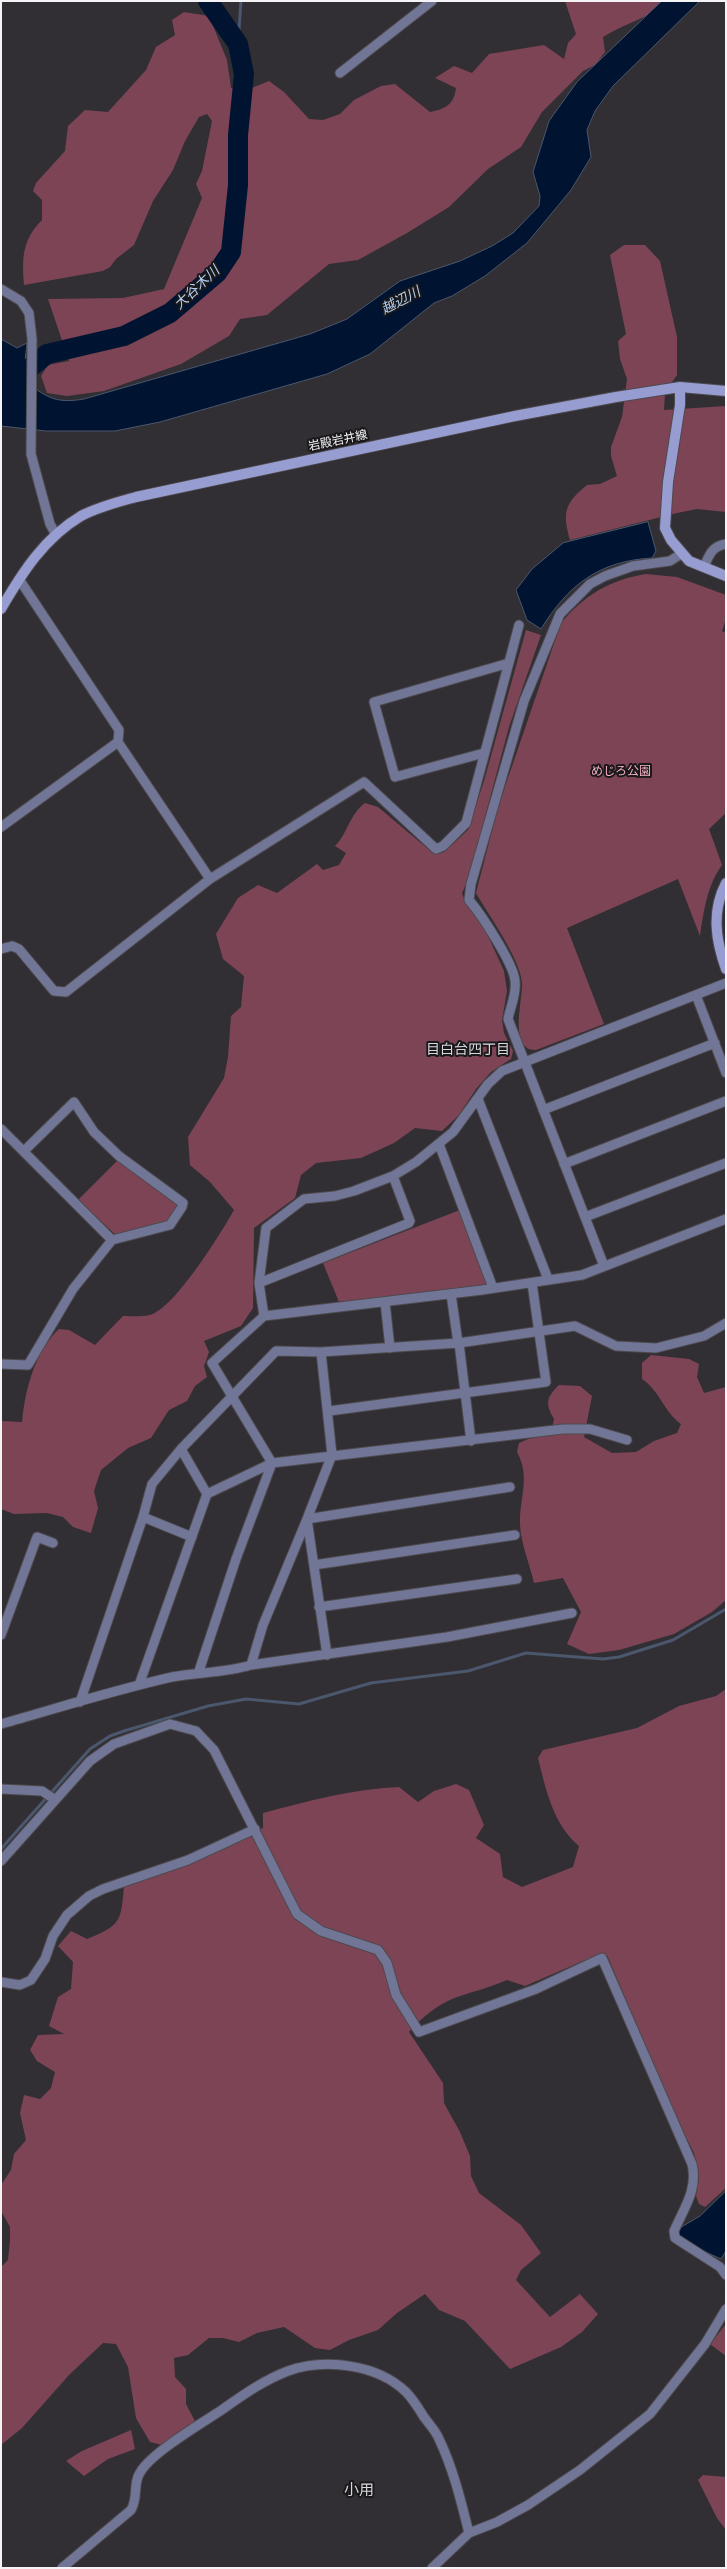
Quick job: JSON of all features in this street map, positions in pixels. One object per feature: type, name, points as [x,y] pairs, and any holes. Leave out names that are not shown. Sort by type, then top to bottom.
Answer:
[{"type":"main road","name":"岩殿岩井線","points":[[1,609],[39,551],[56,535],[82,516],[136,497],[515,416],[680,387],[726,391]]},
{"type":"main road","points":[[680,387],[680,405],[665,515],[668,534],[681,554],[689,560],[726,576]]},
{"type":"main road","points":[[726,884],[718,903],[716,924],[718,948],[726,969]]},
{"type":"street","points":[[340,73],[432,1]]},
{"type":"street","points":[[1,289],[21,301],[29,313],[32,338],[30,454],[50,524],[56,535]]},
{"type":"street","points":[[704,567],[711,552],[717,545],[726,544]]},
{"type":"street","points":[[604,1266],[508,1019],[516,981],[501,948],[479,911],[469,900],[471,884],[524,701],[560,614],[577,596],[605,576],[633,566],[670,561],[681,554]]},
{"type":"street","points":[[19,580],[119,730],[118,742],[210,879]]},
{"type":"street","points":[[1,949],[12,946],[19,949],[54,991],[66,992],[210,879],[364,782],[436,848],[443,846],[466,823],[520,625]]},
{"type":"street","points":[[484,753],[395,777],[374,702],[509,663]]},
{"type":"street","points":[[1,827],[118,742]]},
{"type":"street","points":[[264,1316],[259,1283],[266,1228],[304,1199],[335,1196],[393,1176],[453,1132],[498,1074],[523,1061],[726,983]]},
{"type":"street","points":[[696,995],[726,1073]]},
{"type":"street","points":[[543,1110],[715,1043]]},
{"type":"street","points":[[478,1098],[548,1279]]},
{"type":"street","points":[[564,1164],[726,1101]]},
{"type":"street","points":[[1,1364],[28,1365],[73,1289],[112,1240],[170,1225],[182,1207],[182,1203],[119,1156],[94,1132],[74,1102],[24,1151]]},
{"type":"street","points":[[1,1129],[112,1240]]},
{"type":"street","points":[[439,1144],[493,1288]]},
{"type":"street","points":[[585,1217],[726,1164]]},
{"type":"street","points":[[259,1283],[409,1223],[410,1221],[393,1176]]},
{"type":"street","points":[[272,1463],[212,1362],[264,1316],[451,1294],[582,1275],[726,1220]]},
{"type":"street","points":[[329,1411],[546,1382],[532,1283]]},
{"type":"street","points":[[451,1294],[471,1441]]},
{"type":"street","points":[[386,1302],[390,1348]]},
{"type":"street","points":[[80,1702],[143,1517],[152,1484],[181,1449],[276,1351],[322,1352],[458,1343],[576,1326],[616,1346],[656,1348],[704,1336],[726,1323]]},
{"type":"street","points":[[251,1666],[263,1625],[332,1455],[322,1352]]},
{"type":"street","points":[[138,1684],[207,1494],[272,1463],[332,1455],[471,1441],[563,1429],[590,1429],[627,1440]]},
{"type":"street","points":[[181,1449],[207,1494]]},
{"type":"street","points":[[199,1671],[236,1560],[272,1463]]},
{"type":"street","points":[[307,1519],[510,1487]]},
{"type":"street","points":[[143,1517],[192,1537]]},
{"type":"street","points":[[307,1519],[327,1655]]},
{"type":"street","points":[[314,1565],[515,1534]]},
{"type":"street","points":[[1,1635],[37,1537],[53,1543]]},
{"type":"street","points":[[320,1607],[518,1579]]},
{"type":"street","points":[[1,1724],[138,1684],[199,1671],[234,1670],[447,1638],[572,1613]]},
{"type":"street","points":[[1,1862],[54,1799],[90,1761],[114,1744],[170,1724],[196,1731],[206,1739],[214,1750],[297,1914],[321,1931],[378,1950],[387,1963],[396,1995],[418,2032],[536,1989],[602,1958],[692,2164],[694,2186],[674,2231],[674,2238],[720,2267],[726,2275]]},
{"type":"street","points":[[1,1789],[42,1791],[54,1799]]},
{"type":"street","points":[[1,1982],[20,1985],[31,1980],[45,1959],[53,1936],[67,1915],[89,1896],[103,1888],[188,1860],[255,1829]]},
{"type":"street","points":[[432,2568],[469,2533],[497,2522],[528,2505],[618,2442],[650,2414],[714,2331],[726,2309]]},
{"type":"street","points":[[62,2568],[131,2510],[136,2503],[136,2479],[143,2468],[158,2455],[246,2393],[268,2380],[289,2371],[320,2364],[352,2367],[387,2379],[406,2392],[438,2436],[448,2460],[469,2533]]},
{"type":"green space","points":[[565,1],[673,1],[603,37],[605,52],[595,65],[583,71],[542,112],[521,147],[488,169],[449,207],[358,260],[329,264],[267,315],[240,319],[229,336],[181,364],[104,391],[67,396],[47,393],[41,376],[48,365],[69,361],[48,299],[123,298],[164,289],[202,198],[196,184],[202,171],[212,121],[207,114],[199,117],[185,141],[173,170],[153,201],[134,245],[103,271],[24,285],[23,266],[27,242],[35,227],[42,220],[42,200],[33,191],[36,183],[65,151],[68,126],[85,110],[108,112],[146,70],[156,47],[175,35],[172,20],[184,12],[209,16],[227,60],[231,88],[252,88],[269,81],[284,92],[309,119],[323,120],[340,114],[354,100],[381,86],[395,84],[430,112],[440,109],[451,102],[456,88],[435,78],[454,66],[472,73],[489,54],[544,45],[564,59],[568,43],[576,34]]},
{"type":"green space","points":[[624,245],[645,245],[660,261],[677,337],[677,375],[665,392],[664,410],[726,406],[726,512],[697,509],[570,540],[566,515],[567,509],[574,497],[587,485],[600,484],[617,476],[611,456],[611,447],[622,417],[627,379],[620,359],[618,341],[626,334],[610,255]]},
{"type":"green space","name":"めじろ公園","points":[[646,574],[677,577],[726,595],[726,619],[722,631],[726,633],[726,813],[709,829],[722,865],[710,890],[700,936],[678,879],[567,928],[604,1024],[536,1050],[527,1048],[522,1042],[519,1023],[522,983],[520,973],[510,950],[476,893],[498,807],[561,623],[579,604],[599,590],[620,580]]},
{"type":"green space","points":[[526,630],[541,635],[509,727],[468,880],[462,893],[466,904],[484,927],[504,971],[507,991],[502,1020],[504,1033],[513,1051],[511,1059],[491,1072],[476,1089],[459,1115],[442,1131],[415,1128],[394,1143],[361,1158],[316,1163],[301,1175],[295,1198],[254,1228],[253,1308],[241,1326],[204,1341],[209,1352],[204,1366],[207,1377],[195,1386],[187,1401],[169,1410],[151,1438],[128,1448],[101,1470],[94,1491],[98,1508],[91,1533],[73,1527],[63,1517],[47,1513],[14,1514],[1,1509],[1,1421],[22,1422],[33,1372],[44,1348],[51,1338],[59,1329],[69,1330],[95,1345],[123,1316],[147,1316],[160,1309],[172,1299],[197,1268],[234,1210],[210,1182],[190,1165],[188,1137],[224,1078],[228,1057],[231,1016],[241,1007],[244,976],[223,959],[216,934],[238,898],[258,885],[277,893],[317,864],[323,870],[339,865],[346,853],[335,846],[355,813],[365,803],[378,807],[434,854],[444,852],[468,830],[484,781]]},
{"type":"green space","points":[[118,1160],[180,1206],[168,1223],[118,1237],[78,1200]]},
{"type":"green space","points":[[460,1210],[488,1282],[486,1286],[339,1302],[323,1263]]},
{"type":"green space","points":[[651,1355],[689,1359],[699,1364],[697,1377],[704,1393],[726,1387],[726,1600],[712,1612],[674,1634],[619,1650],[589,1654],[567,1644],[581,1612],[563,1578],[534,1583],[520,1525],[524,1479],[521,1461],[517,1452],[519,1443],[551,1433],[554,1419],[549,1409],[548,1401],[559,1385],[580,1386],[592,1396],[584,1437],[612,1453],[636,1452],[654,1441],[677,1433],[681,1424],[670,1414],[653,1389],[642,1379],[642,1363]]},
{"type":"green space","points":[[726,1689],[726,2188],[705,2207],[699,2204],[696,2196],[699,2177],[694,2153],[674,2114],[607,1955],[583,1961],[525,1986],[507,1980],[459,1997],[434,2009],[409,2032],[443,2083],[444,2103],[460,2132],[470,2156],[471,2176],[479,2193],[521,2225],[541,2253],[521,2270],[516,2280],[550,2317],[580,2294],[598,2314],[582,2332],[561,2347],[510,2369],[465,2321],[439,2310],[425,2294],[397,2313],[378,2330],[349,2340],[330,2350],[315,2348],[284,2327],[257,2333],[239,2342],[223,2338],[209,2338],[188,2355],[174,2358],[175,2377],[186,2389],[186,2404],[196,2423],[162,2445],[150,2442],[136,2418],[128,2367],[116,2344],[103,2343],[69,2375],[22,2428],[1,2445],[1,2267],[8,2260],[10,2227],[1,2211],[1,2185],[11,2170],[14,2154],[26,2140],[20,2113],[24,2095],[40,2099],[51,2088],[55,2072],[37,2061],[30,2050],[38,2035],[64,2034],[49,2026],[58,1997],[71,1989],[73,1962],[58,1946],[71,1931],[87,1939],[107,1930],[113,1926],[120,1915],[124,1886],[263,1828],[263,1813],[330,1796],[382,1788],[399,1787],[418,1802],[434,1791],[456,1784],[469,1790],[484,1825],[476,1838],[500,1854],[503,1877],[522,1887],[573,1867],[579,1846],[563,1827],[552,1806],[538,1758],[543,1750],[637,1728],[679,1706],[716,1696]]},
{"type":"green space","points":[[726,2324],[726,2356],[710,2344]]},
{"type":"green space","points":[[131,2430],[135,2449],[108,2459],[84,2476],[66,2461],[82,2451]]},
{"type":"green space","points":[[703,2475],[726,2477],[726,2530],[717,2518],[698,2480]]},
{"type":"water","name":"越辺川","points":[[662,1],[700,1],[613,86],[595,111],[587,130],[591,157],[571,190],[527,243],[485,276],[452,296],[434,303],[370,354],[327,374],[160,422],[115,431],[46,431],[1,426],[1,339],[17,348],[27,343],[23,380],[38,391],[58,400],[84,399],[310,334],[347,319],[400,281],[460,261],[492,246],[513,233],[539,206],[540,196],[533,172],[549,121],[577,82]]},
{"type":"water","points":[[648,522],[656,551],[652,558],[616,564],[587,578],[562,600],[541,629],[527,620],[516,590],[532,569],[563,543]]},
{"type":"water","points":[[726,2191],[726,2251],[721,2259],[697,2248],[678,2235],[678,2229],[700,2216]]},
{"type":"waterway","name":"大谷木川","points":[[6,387],[47,354],[124,336],[170,313],[217,273],[231,252],[238,185],[238,135],[244,74],[238,44],[208,1]]},
{"type":"waterway","points":[[238,44],[241,1]]},
{"type":"waterway","points":[[1,1849],[90,1749],[110,1736],[124,1731],[208,1706],[246,1699],[299,1704],[371,1683],[468,1671],[526,1653],[603,1659],[619,1657],[673,1640],[726,1609]]},
{"type":"district","name":"目白台四丁目","points":[[468,1050]]},
{"type":"district","name":"小用","points":[[359,2491]]}]
